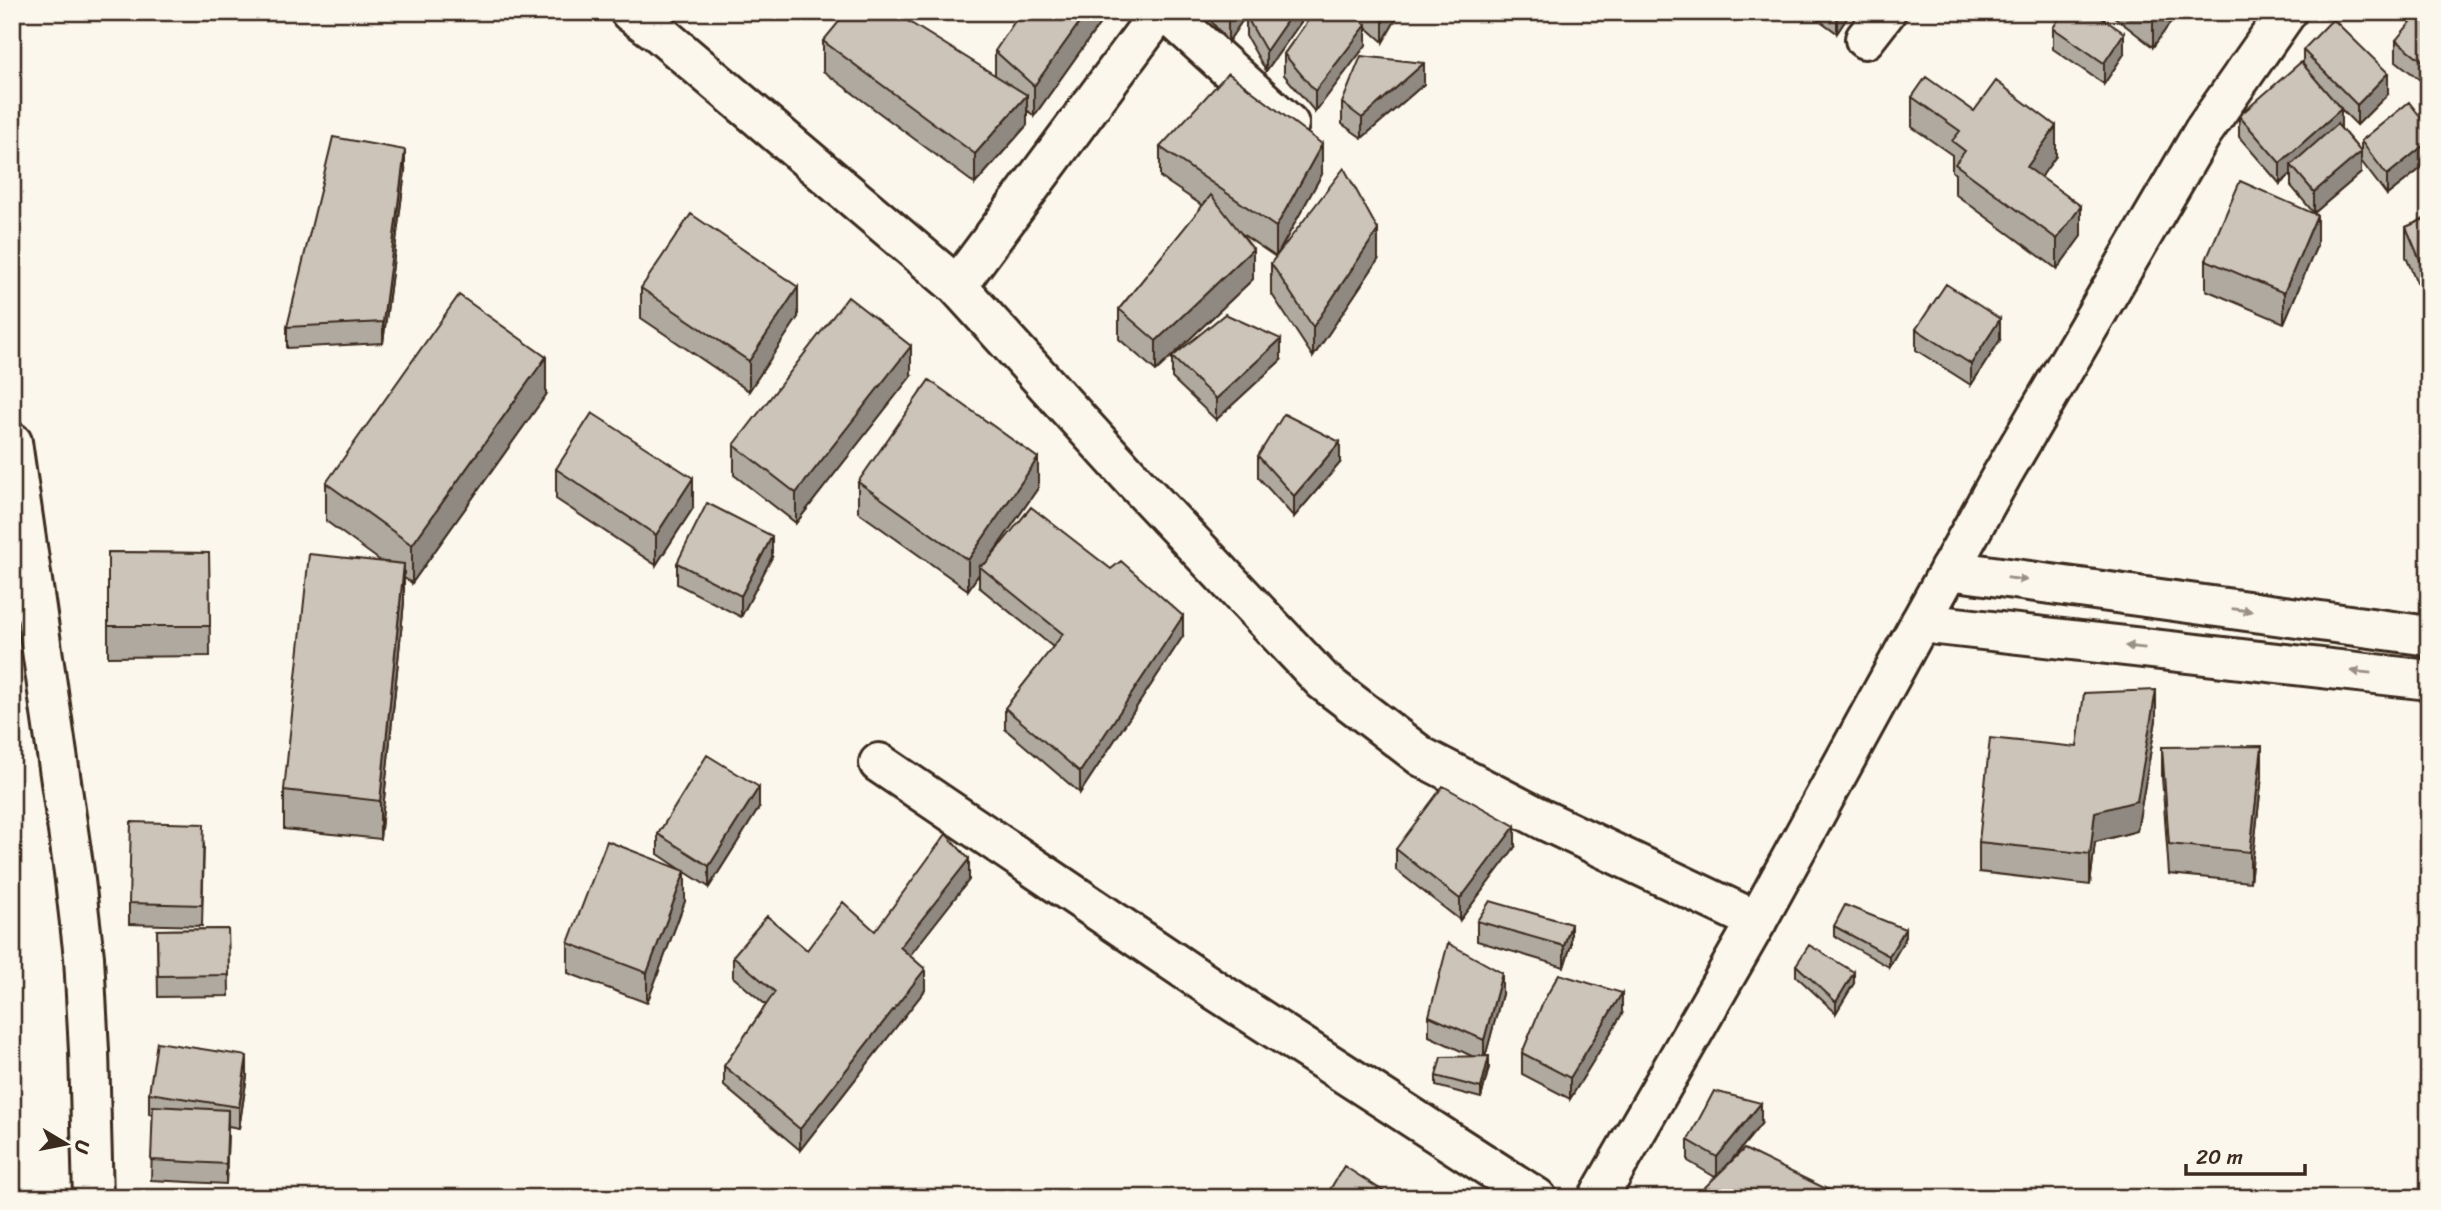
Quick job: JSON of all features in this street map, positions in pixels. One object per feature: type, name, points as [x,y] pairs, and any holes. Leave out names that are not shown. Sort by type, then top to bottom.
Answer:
[{"type":"street","points":[[630,12],[659,33],[957,286],[1135,482],[1323,681],[1422,757],[1544,820],[1757,921]]},
{"type":"street","points":[[957,286],[1160,12]]},
{"type":"street","points":[[1166,12],[1306,140]]},
{"type":"street","points":[[1598,1198],[1757,921],[2009,463],[2203,132],[2287,12]]},
{"type":"street","points":[[12,442],[71,844],[84,957],[93,1198]]},
{"type":"street","points":[[1950,570],[2429,636]]},
{"type":"street","points":[[1920,623],[2429,680]]},
{"type":"street","points":[[879,763],[1218,992],[1537,1198]]},
{"type":"building","points":[[847,12],[893,12],[1027,95],[975,154],[823,41]]},
{"type":"building","points":[[1021,12],[1087,12],[1034,86],[995,51]]},
{"type":"building","points":[[1221,12],[1234,12],[1228,21]]},
{"type":"building","points":[[1248,12],[1293,12],[1266,51],[1246,16]]},
{"type":"building","points":[[1314,12],[1353,12],[1366,25],[1315,91],[1284,54]]},
{"type":"building","points":[[1373,12],[1388,12],[1383,21]]},
{"type":"building","points":[[2063,12],[2093,12],[2124,33],[2104,63],[2053,28]]},
{"type":"building","points":[[2419,12],[2429,12],[2429,66],[2396,40]]},
{"type":"building","points":[[2333,19],[2388,73],[2357,105],[2303,50]]},
{"type":"building","points":[[1361,56],[1424,63],[1362,118],[1342,103]]},
{"type":"building","points":[[2301,62],[2341,109],[2280,163],[2239,116]]},
{"type":"building","points":[[1228,73],[1322,144],[1276,227],[1160,147]]},
{"type":"building","points":[[1926,77],[1974,111],[1996,81],[2056,126],[2027,167],[2081,206],[2057,239],[1955,164],[1965,151],[1952,141],[1960,131],[1912,97]]},
{"type":"building","points":[[2409,102],[2429,128],[2429,141],[2387,175],[2361,141]]},
{"type":"building","points":[[2337,124],[2361,152],[2314,192],[2291,165]]},
{"type":"building","points":[[333,137],[405,150],[383,322],[287,327]]},
{"type":"building","points":[[1344,168],[1378,230],[1313,327],[1271,263]]},
{"type":"building","points":[[2240,181],[2317,215],[2284,293],[2206,260]]},
{"type":"building","points":[[1211,195],[1253,249],[1156,341],[1119,309]]},
{"type":"building","points":[[691,214],[798,287],[749,361],[641,288]]},
{"type":"building","points":[[2429,217],[2429,281],[2406,227]]},
{"type":"building","points":[[1946,284],[2000,319],[1971,364],[1916,329]]},
{"type":"building","points":[[459,295],[546,357],[412,545],[326,483]]},
{"type":"building","points":[[848,297],[911,346],[796,493],[734,445]]},
{"type":"building","points":[[1225,314],[1281,339],[1216,399],[1172,357]]},
{"type":"building","points":[[929,380],[1038,458],[968,560],[858,482]]},
{"type":"building","points":[[592,413],[693,478],[656,535],[556,469]]},
{"type":"building","points":[[1284,414],[1340,442],[1294,496],[1258,456]]},
{"type":"building","points":[[707,503],[772,536],[741,596],[677,563]]},
{"type":"building","points":[[1031,507],[1111,569],[1121,561],[1183,616],[1080,772],[1005,708],[1063,634],[979,566],[986,563]]},
{"type":"building","points":[[108,552],[209,553],[210,626],[108,626]]},
{"type":"building","points":[[309,554],[404,564],[380,801],[284,790]]},
{"type":"building","points":[[2156,690],[2137,801],[2095,812],[2090,854],[1979,842],[1990,738],[2077,747],[2084,693]]},
{"type":"building","points":[[2262,746],[2250,852],[2169,844],[2162,747]]},
{"type":"building","points":[[707,755],[759,787],[709,866],[658,834]]},
{"type":"building","points":[[1443,786],[1515,826],[1460,899],[1396,849]]},
{"type":"building","points":[[131,822],[204,824],[202,905],[129,903]]},
{"type":"building","points":[[946,834],[969,859],[900,947],[925,969],[800,1129],[724,1066],[775,992],[733,956],[767,916],[807,950],[843,902],[875,931]]},
{"type":"building","points":[[607,841],[685,871],[647,973],[568,943]]},
{"type":"building","points":[[1490,901],[1571,924],[1564,946],[1477,921]]},
{"type":"building","points":[[1845,905],[1905,929],[1889,956],[1834,926]]},
{"type":"building","points":[[228,929],[229,975],[158,976],[157,930]]},
{"type":"building","points":[[1448,943],[1502,973],[1484,1040],[1429,1016]]},
{"type":"building","points":[[1809,945],[1854,972],[1836,1002],[1796,965]]},
{"type":"building","points":[[1559,974],[1622,993],[1570,1078],[1522,1053],[1543,1002]]},
{"type":"building","points":[[157,1042],[247,1056],[239,1107],[149,1093]]},
{"type":"building","points":[[1489,1056],[1481,1088],[1436,1076],[1441,1057]]},
{"type":"building","points":[[1714,1091],[1761,1103],[1717,1157],[1688,1140]]},
{"type":"building","points":[[153,1106],[228,1110],[226,1164],[151,1160]]},
{"type":"building","points":[[1744,1149],[1845,1198],[1694,1198]]},
{"type":"building","points":[[1344,1166],[1394,1198],[1325,1198]]},
{"type":"building","points":[[507,1191],[516,1198],[502,1198]]}]
